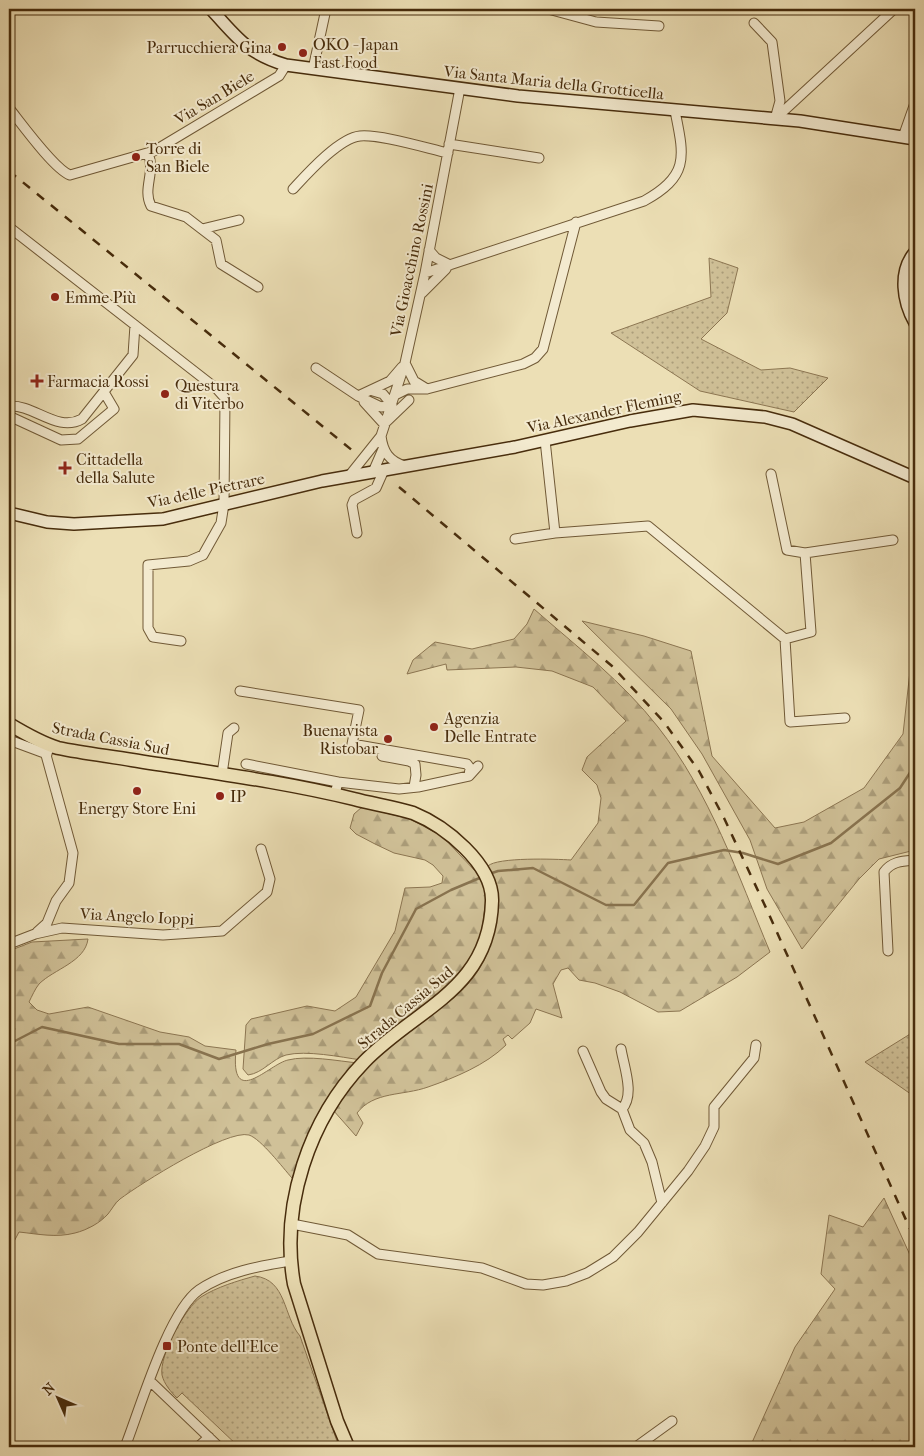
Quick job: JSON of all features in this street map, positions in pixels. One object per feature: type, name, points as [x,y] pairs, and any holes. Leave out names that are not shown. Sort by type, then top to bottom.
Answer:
[{"type":"main road","name":"Via Santa Maria della Grotticella","points":[[211,9],[246,48],[266,60],[286,65],[518,96],[775,119],[915,139]]},
{"type":"main road","points":[[915,252],[907,265],[904,286],[910,313],[915,323]]},
{"type":"main road","name":"Via Alexander Fleming","points":[[408,466],[693,410],[738,414],[792,424],[915,478]]},
{"type":"main road","name":"Via delle Pietrare","points":[[9,513],[47,522],[83,523],[163,519],[349,476],[408,466]]},
{"type":"main road","name":"Strada Cassia Sud","points":[[9,724],[49,749],[336,788],[412,813],[431,822],[459,843],[482,869],[491,884],[493,900],[490,928],[485,944],[466,977],[454,990],[413,1020],[364,1062],[344,1085],[316,1131],[300,1176],[292,1224],[290,1261],[294,1284],[337,1421],[348,1447]]},
{"type":"street","points":[[313,69],[326,9]]},
{"type":"street","points":[[548,9],[596,22],[660,26]]},
{"type":"street","points":[[775,119],[894,9]]},
{"type":"street","points":[[754,23],[772,42],[780,101],[775,119]]},
{"type":"street","name":"Via San Biele","points":[[9,108],[65,174],[70,176],[148,153],[279,76],[286,65]]},
{"type":"street","name":"Via Gioacchino Rossini","points":[[378,448],[384,424],[405,363],[425,273],[460,88]]},
{"type":"street","points":[[903,137],[915,103]]},
{"type":"street","points":[[425,273],[644,201],[662,192],[682,164],[683,150],[675,111]]},
{"type":"street","points":[[293,189],[327,154],[358,136],[539,158]]},
{"type":"street","points":[[148,153],[153,164],[147,197],[151,206],[186,217],[202,229],[216,240],[221,264],[258,287]]},
{"type":"street","points":[[202,229],[239,220]]},
{"type":"street","points":[[394,395],[406,390],[427,389],[523,364],[535,358],[543,349],[576,222]]},
{"type":"street","points":[[9,227],[217,389],[225,398],[224,504],[221,523],[203,555],[190,561],[148,564],[148,628],[153,637],[181,641]]},
{"type":"street","points":[[429,250],[436,258],[450,265]]},
{"type":"street","points":[[420,294],[434,278],[450,265]]},
{"type":"street","points":[[425,273],[434,278]]},
{"type":"street","points":[[9,406],[20,405],[64,424],[75,422],[82,418],[133,354],[135,325]]},
{"type":"street","points":[[358,396],[373,391],[390,381],[405,363],[414,381],[427,389]]},
{"type":"street","points":[[316,368],[358,396],[381,407],[392,404],[383,394],[373,391]]},
{"type":"street","points":[[358,396],[384,424],[409,400],[427,389]]},
{"type":"street","points":[[9,416],[61,440],[78,439],[114,409],[104,392]]},
{"type":"street","points":[[394,395],[409,400]]},
{"type":"street","points":[[544,440],[556,533]]},
{"type":"street","points":[[378,448],[394,462],[408,466]]},
{"type":"street","points":[[357,533],[352,506],[354,500],[376,488],[378,448]]},
{"type":"street","points":[[349,476],[378,448]]},
{"type":"street","points":[[771,474],[787,550],[805,553],[893,540]]},
{"type":"street","points":[[515,539],[556,533],[648,526],[785,639],[790,722],[845,718]]},
{"type":"street","points":[[785,639],[811,632],[805,553]]},
{"type":"street","points":[[240,691],[359,710],[352,744],[467,764],[470,768],[469,776]]},
{"type":"street","points":[[222,774],[232,727]]},
{"type":"street","points":[[9,740],[49,749],[73,853],[68,883],[56,901],[47,923],[35,934]]},
{"type":"street","points":[[369,753],[409,761],[415,764],[414,787]]},
{"type":"street","points":[[246,764],[336,788],[399,789],[469,776],[478,766]]},
{"type":"street","name":"Via Angelo Ioppi","points":[[9,944],[35,934],[62,928],[163,936],[222,930],[267,892],[270,879],[261,849]]},
{"type":"street","points":[[888,951],[884,872],[888,866],[896,862],[915,860]]},
{"type":"street","points":[[292,1224],[348,1235],[378,1254],[482,1268],[526,1284],[542,1285],[587,1273],[613,1257],[638,1232],[705,1146],[714,1127],[714,1107],[754,1058],[756,1044]]},
{"type":"street","points":[[621,1049],[628,1091],[628,1103],[622,1109]]},
{"type":"street","points":[[583,1051],[601,1092],[606,1099],[622,1109],[630,1130],[644,1143],[652,1162],[662,1203]]},
{"type":"street","points":[[125,1447],[171,1326],[183,1305],[199,1290],[222,1278],[290,1261]]},
{"type":"street","points":[[150,1381],[219,1447]]},
{"type":"street","points":[[636,1447],[672,1421]]},
{"type":"street","points":[[198,1447],[209,1437]]},
{"type":"green space","points":[[709,258],[738,268],[727,313],[701,339],[761,370],[790,368],[828,378],[794,412],[700,391],[611,333],[711,297]]},
{"type":"green space","points":[[534,609],[599,665],[630,695],[658,727],[676,752],[693,779],[722,835],[770,952],[737,977],[680,1011],[658,1012],[620,992],[595,983],[579,980],[568,968],[561,970],[553,984],[562,1018],[536,1009],[530,1023],[512,1039],[508,1035],[503,1039],[506,1045],[479,1065],[428,1087],[380,1097],[372,1101],[357,1113],[363,1123],[356,1136],[333,1110],[368,1065],[447,1003],[470,982],[488,952],[496,917],[496,900],[494,883],[488,866],[494,863],[514,860],[571,860],[598,823],[601,798],[597,785],[582,770],[587,757],[626,721],[593,687],[552,671],[516,667],[447,670],[446,664],[407,674],[413,660],[435,642],[472,649],[514,639],[527,624]]},
{"type":"green space","points":[[582,621],[644,636],[691,651],[712,756],[775,828],[804,822],[864,788],[903,734],[912,653],[915,645],[915,850],[879,859],[859,879],[802,949],[767,889],[750,840],[702,754],[671,709]]},
{"type":"green space","points":[[362,807],[410,819],[442,836],[477,873],[484,886],[486,900],[480,943],[463,975],[361,1060],[324,1054],[303,1053],[286,1055],[258,1072],[248,1075],[243,1069],[246,1025],[251,1019],[307,1006],[335,1011],[356,997],[395,931],[405,888],[430,887],[442,883],[443,876],[433,865],[425,860],[394,853],[356,834],[350,828],[354,814]]},
{"type":"green space","points":[[88,939],[86,947],[81,954],[39,984],[29,1002],[37,1010],[49,1014],[88,1007],[160,1032],[189,1037],[205,1046],[236,1050],[236,1068],[239,1077],[245,1081],[253,1079],[288,1060],[304,1058],[358,1063],[312,1130],[292,1178],[266,1148],[254,1138],[249,1135],[238,1135],[222,1140],[184,1159],[146,1182],[120,1199],[105,1217],[89,1228],[61,1235],[19,1232],[9,1251],[9,1040],[15,1029],[9,1016],[9,951],[32,942]]},
{"type":"green space","points":[[915,1031],[915,1097],[865,1062]]},
{"type":"green space","points":[[884,1198],[915,1266],[915,1385],[913,1387],[915,1392],[915,1447],[750,1447],[795,1347],[835,1289],[821,1274],[829,1215],[863,1227]]},
{"type":"green space","points":[[255,1276],[273,1284],[279,1291],[294,1328],[300,1336],[339,1447],[239,1447],[182,1393],[177,1398],[164,1382],[162,1366],[169,1344],[188,1311],[201,1297],[214,1290]]},
{"type":"waterway","points":[[489,874],[498,871],[533,868],[606,905],[634,905],[668,863],[724,850],[743,853],[778,864],[831,843],[900,788],[915,765]]},
{"type":"waterway","points":[[9,1051],[13,1042],[42,1027],[119,1044],[179,1044],[219,1059],[268,1044],[313,1034],[370,1006],[382,973],[416,909],[451,890],[482,877]]},
{"type":"waterway","points":[[9,1105],[14,1118],[9,1128]]},
{"type":"railway","points":[[9,171],[353,451]]},
{"type":"railway","points":[[399,487],[612,666],[664,722],[699,771],[724,818],[767,910],[915,1240]]},
{"type":"place","name":"Parrucchiera Gina","points":[[282,47]]},
{"type":"place","name":"OKO - Japan Fast Food","points":[[303,53]]},
{"type":"place","name":"Torre di San Biele","points":[[136,157]]},
{"type":"place","name":"Emme Più","points":[[55,297]]},
{"type":"place","name":"Farmacia Rossi","points":[[37,381]]},
{"type":"place","name":"Questura di Viterbo","points":[[165,394]]},
{"type":"place","name":"Cittadella della Salute","points":[[65,468]]},
{"type":"place","name":"Agenzia Delle Entrate","points":[[434,727]]},
{"type":"place","name":"Buenavista Ristobar","points":[[388,739]]},
{"type":"place","name":"Energy Store Eni","points":[[137,791]]},
{"type":"place","name":"IP","points":[[220,796]]},
{"type":"place","name":"Ponte dell'Elce","points":[[167,1346]]}]
